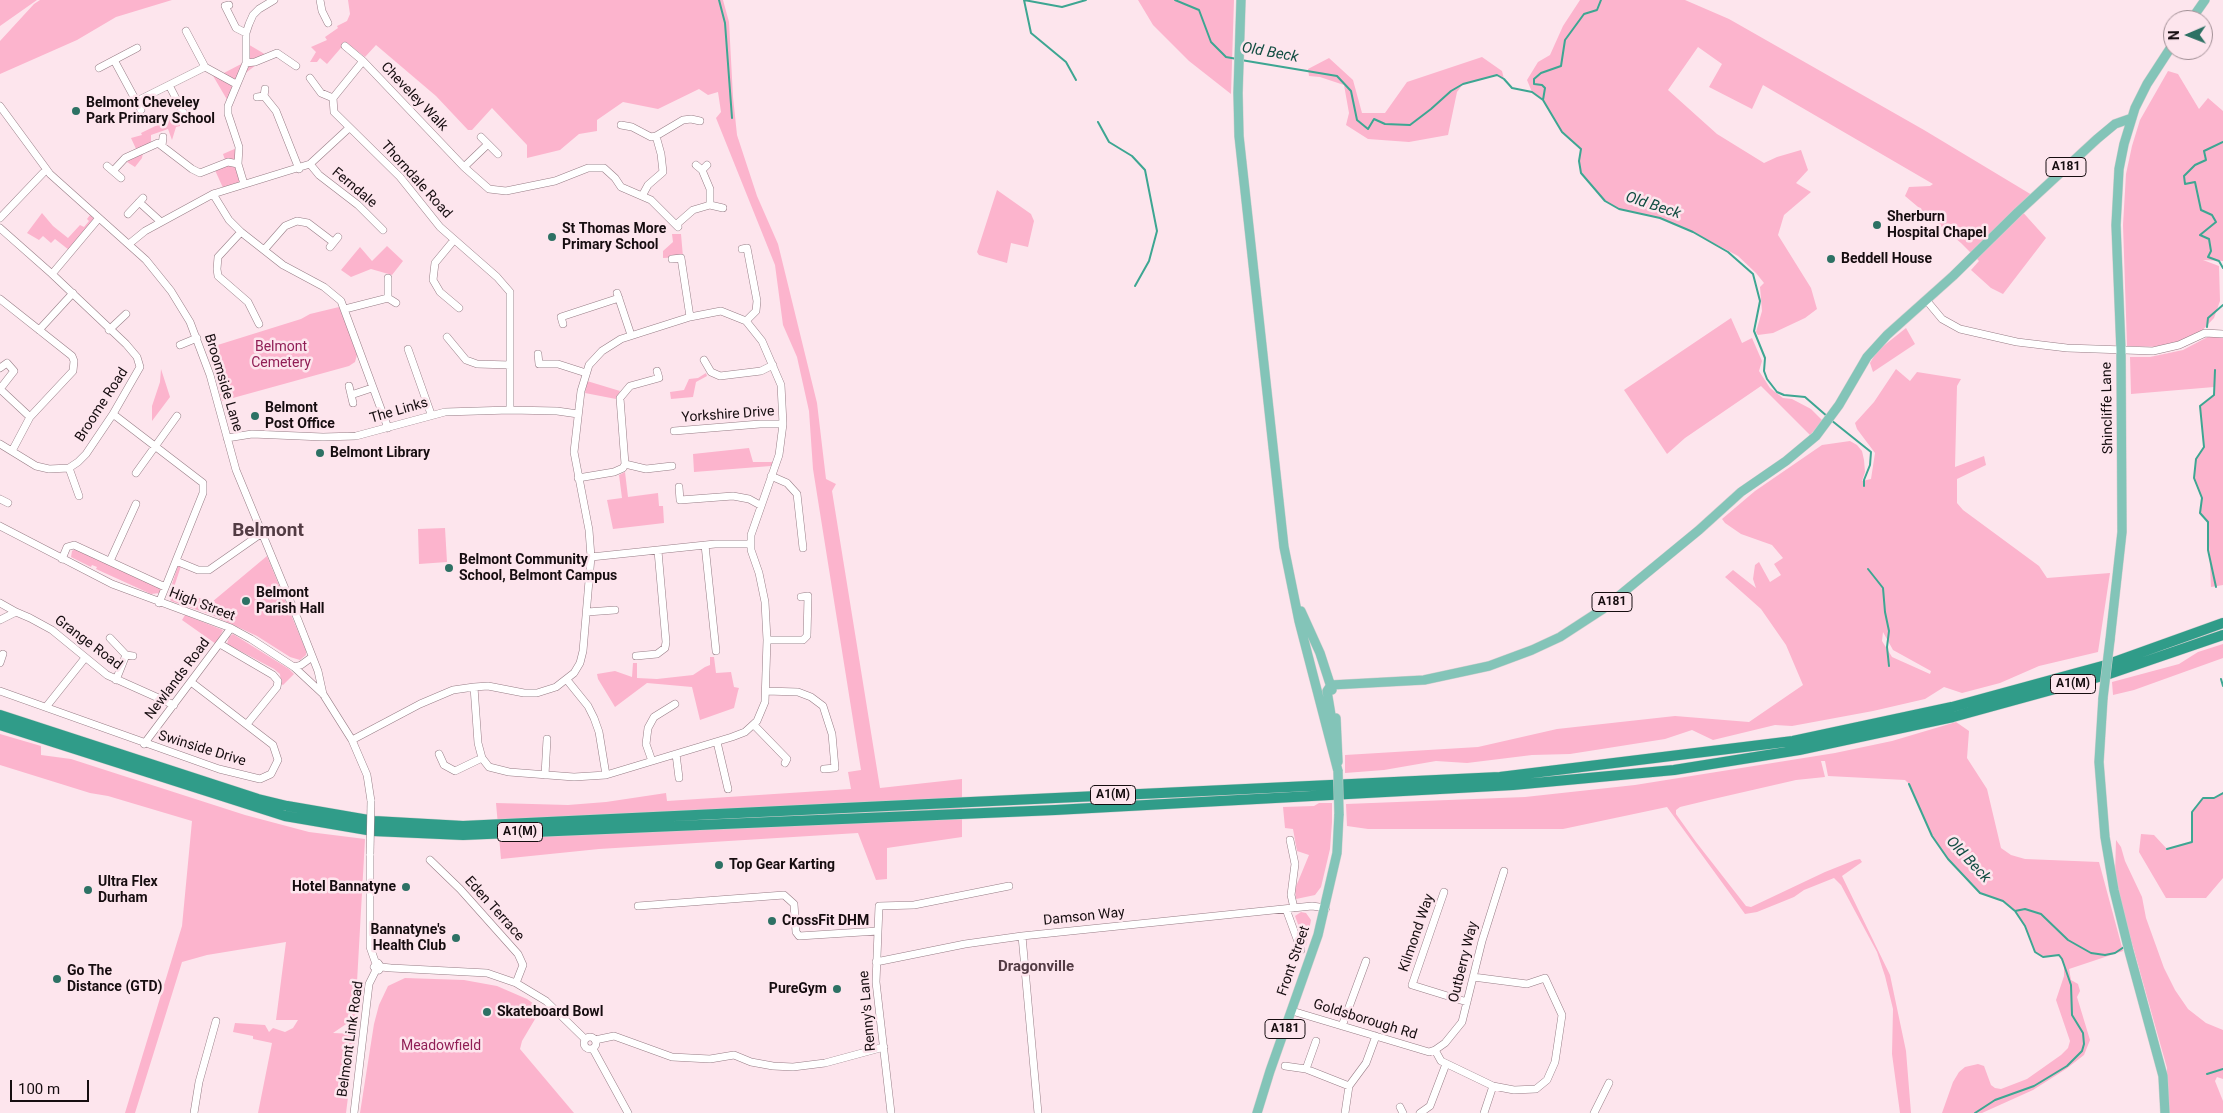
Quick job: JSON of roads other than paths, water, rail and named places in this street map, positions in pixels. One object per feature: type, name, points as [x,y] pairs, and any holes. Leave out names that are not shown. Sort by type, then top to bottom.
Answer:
[{"type":"highway","name":"A1(M)","points":[[0,715],[287,806],[374,821],[463,826],[1500,777],[1802,739],[1952,707],[2097,668],[2223,624]]},
{"type":"highway","name":"A1(M)","points":[[0,725],[285,816],[373,831],[433,835],[472,834],[1075,809],[1513,785],[1674,770],[1799,750],[1945,719],[2106,675],[2223,635]]},
{"type":"main road","points":[[1241,0],[1238,93],[1243,179],[1282,529],[1299,621],[1330,738]]},
{"type":"main road","name":"Shincliffe Lane","points":[[2163,59],[2146,84],[2132,118],[2121,157],[2117,194],[2122,532],[2103,698],[2099,762],[2105,837],[2114,890],[2128,951],[2163,1076],[2165,1113]]},
{"type":"main road","name":"A181","points":[[1331,685],[1424,680],[1489,666],[1520,656],[1560,637],[1603,609],[1698,530],[1740,492],[1786,461],[1824,426],[1872,350],[1927,301],[2018,212],[2097,139],[2115,124],[2132,118]]},
{"type":"main road","points":[[1296,600],[1320,653],[1331,685],[1330,696],[1318,689]]},
{"type":"main road","name":"A181","points":[[1330,696],[1354,684]]},
{"type":"main road","name":"A181","points":[[1330,696],[1332,721],[1330,738],[1338,770]]},
{"type":"main road","name":"A181","points":[[1330,696],[1338,733],[1338,770]]},
{"type":"main road","name":"Front Street","points":[[1257,1113],[1326,908],[1337,853],[1339,814],[1338,770]]},
{"type":"street","points":[[244,184],[238,164],[239,147],[228,114],[228,106],[246,63],[246,33],[253,15],[274,0]]},
{"type":"street","points":[[320,0],[322,11],[328,23]]},
{"type":"street","points":[[229,4],[225,6],[236,28],[246,33]]},
{"type":"street","points":[[186,31],[205,67],[236,84]]},
{"type":"street","name":"Cheveley Walk","points":[[345,46],[363,62],[464,167],[482,184],[497,191],[506,191],[555,181],[588,168],[604,168],[615,178],[621,187],[651,200],[677,225],[693,210],[710,205]]},
{"type":"street","points":[[99,68],[136,51]]},
{"type":"street","points":[[246,63],[255,62],[274,54],[280,54],[296,66]]},
{"type":"street","points":[[114,60],[141,110]]},
{"type":"street","points":[[309,78],[322,93],[333,98],[363,62]]},
{"type":"street","points":[[137,101],[205,67]]},
{"type":"street","points":[[170,85],[185,116]]},
{"type":"street","points":[[262,94],[276,112],[299,169]]},
{"type":"street","name":"Thorndale Road","points":[[333,98],[334,112],[400,176],[435,221],[497,277],[510,292],[510,410]]},
{"type":"street","name":"Broomside Lane","points":[[0,106],[45,168],[146,260],[171,291],[197,338],[210,375],[236,470],[312,657],[322,685],[323,694]]},
{"type":"street","points":[[621,125],[633,124],[646,136],[656,136],[675,124],[693,116],[700,121]]},
{"type":"street","points":[[129,244],[145,231],[213,194],[299,169],[310,164],[349,128]]},
{"type":"street","points":[[642,196],[648,185],[662,172],[661,154],[656,136]]},
{"type":"street","points":[[113,171],[125,158],[160,144],[164,137]]},
{"type":"street","points":[[481,137],[498,154]]},
{"type":"street","points":[[160,144],[200,173],[228,162],[238,164]]},
{"type":"street","points":[[464,167],[488,144]]},
{"type":"street","name":"Ferndale","points":[[310,164],[320,175],[358,205],[383,230]]},
{"type":"street","points":[[107,166],[121,178]]},
{"type":"street","points":[[701,166],[710,189],[710,205],[723,208]]},
{"type":"street","points":[[0,218],[42,172]]},
{"type":"street","points":[[535,175],[537,184]]},
{"type":"street","points":[[213,194],[229,220],[241,232],[283,265],[334,294],[341,301],[388,428]]},
{"type":"street","points":[[128,214],[141,200],[161,222]]},
{"type":"street","points":[[52,274],[99,218]]},
{"type":"street","points":[[264,250],[285,226],[297,221],[308,223],[334,242]]},
{"type":"street","name":"Broome Road","points":[[0,228],[73,293],[109,330],[126,344],[140,362],[138,373],[86,454],[68,468]]},
{"type":"street","points":[[241,232],[218,257],[218,276],[248,302],[259,324]]},
{"type":"street","points":[[454,240],[435,263],[434,280],[440,292],[458,309]]},
{"type":"street","points":[[742,248],[747,248],[757,301],[756,311],[746,321]]},
{"type":"street","points":[[672,259],[681,258],[690,317]]},
{"type":"street","points":[[388,278],[388,298]]},
{"type":"street","points":[[39,330],[73,293]]},
{"type":"street","points":[[563,324],[561,317],[618,295],[631,335]]},
{"type":"street","points":[[345,309],[361,303],[388,298],[396,303]]},
{"type":"street","points":[[1927,301],[1942,320],[1960,329],[2017,342],[2067,348],[2120,351],[2169,349],[2205,333],[2223,334]]},
{"type":"street","points":[[1,302],[72,356],[74,367],[73,371],[30,417],[12,450]]},
{"type":"street","points":[[352,740],[452,690],[474,687],[488,686],[524,693],[537,693],[547,692],[567,680],[580,663],[583,651],[591,557],[589,530],[574,452],[578,414],[589,365],[602,351],[621,338],[690,317],[720,311],[746,321],[762,341],[781,385],[783,424],[780,448],[760,505],[751,534],[750,544],[763,588],[767,640],[766,691],[762,712],[754,725],[745,732],[717,742],[606,775],[574,777],[497,770],[489,766],[482,758],[478,743],[474,687]]},
{"type":"street","points":[[109,330],[126,314]]},
{"type":"street","points":[[447,336],[466,360],[477,364],[510,366]]},
{"type":"street","points":[[180,345],[197,338]]},
{"type":"street","points":[[408,349],[431,414]]},
{"type":"street","points":[[538,354],[539,364],[558,364],[585,377]]},
{"type":"street","points":[[704,360],[711,372],[720,376],[761,371],[773,365]]},
{"type":"street","points":[[0,368],[7,363],[14,370],[0,389],[30,417]]},
{"type":"street","points":[[624,464],[620,398],[630,386],[659,378],[657,371]]},
{"type":"street","points":[[349,386],[353,403]]},
{"type":"street","points":[[351,395],[372,388]]},
{"type":"street","name":"The Links","points":[[227,438],[252,434],[347,436],[388,428],[431,414],[458,411],[557,411],[578,414]]},
{"type":"street","points":[[113,414],[197,477],[204,488],[160,603]]},
{"type":"street","points":[[136,473],[176,416]]},
{"type":"street","name":"Yorkshire Drive","points":[[674,431],[783,424]]},
{"type":"street","points":[[0,444],[36,466],[49,469],[68,468],[79,496]]},
{"type":"street","points":[[624,464],[646,469],[672,466]]},
{"type":"street","points":[[578,478],[614,472],[624,464]]},
{"type":"street","points":[[771,476],[787,483],[797,494],[803,548]]},
{"type":"street","points":[[679,487],[680,500],[733,496],[748,499],[760,505]]},
{"type":"street","points":[[0,499],[8,503]]},
{"type":"street","points":[[110,561],[136,504]]},
{"type":"street","name":"High Street","points":[[0,526],[112,584],[231,628],[294,667],[323,694]]},
{"type":"street","points":[[176,561],[198,570],[209,570],[262,533]]},
{"type":"street","points":[[591,557],[705,545],[750,544]]},
{"type":"street","name":"High Street","points":[[62,559],[67,547],[74,545],[165,587]]},
{"type":"street","points":[[705,545],[716,650]]},
{"type":"street","points":[[636,656],[657,654],[664,648],[666,642],[658,551]]},
{"type":"street","points":[[767,640],[803,640],[807,636],[808,596],[801,597]]},
{"type":"street","name":"Grange Road","points":[[0,603],[52,630],[107,676],[174,705]]},
{"type":"street","points":[[587,612],[616,610]]},
{"type":"street","points":[[0,620],[16,612]]},
{"type":"street","name":"Newlands Road","points":[[144,744],[231,628]]},
{"type":"street","points":[[110,638],[129,656],[116,680]]},
{"type":"street","points":[[220,644],[273,675],[278,681],[277,687],[247,724]]},
{"type":"street","points":[[0,663],[3,654]]},
{"type":"street","points":[[294,667],[301,665],[312,657]]},
{"type":"street","points":[[46,707],[85,658]]},
{"type":"street","points":[[567,680],[588,706],[594,718],[599,732],[606,775]]},
{"type":"street","name":"Swinside Drive","points":[[0,691],[144,744],[219,769],[260,779],[265,778],[275,767],[278,760],[276,751],[269,741],[191,682]]},
{"type":"street","points":[[766,691],[798,692],[811,697],[823,706],[832,734],[835,768],[824,769]]},
{"type":"street","points":[[323,694],[352,740],[367,775],[371,801],[370,947],[378,967],[487,973],[516,982],[546,1001],[585,1039]]},
{"type":"street","points":[[652,761],[646,744],[648,728],[654,717],[673,707]]},
{"type":"street","points":[[754,725],[786,757],[785,763]]},
{"type":"street","points":[[545,775],[547,738]]},
{"type":"street","points":[[717,742],[728,789]]},
{"type":"street","points":[[439,754],[444,765],[455,771],[461,770],[482,758]]},
{"type":"street","points":[[671,779],[681,778],[676,754]]},
{"type":"street","points":[[1290,840],[1295,870],[1290,909],[1301,950]]},
{"type":"street","name":"Eden Terrace","points":[[430,860],[478,908],[518,954],[523,965],[516,982]]},
{"type":"street","name":"Outberry Way","points":[[1435,1050],[1445,1044],[1462,1022],[1482,941],[1504,871]]},
{"type":"street","name":"Renny's Lane","points":[[891,1113],[876,982],[879,906],[914,905],[1009,886]]},
{"type":"street","name":"Kilmond Way","points":[[1444,892],[1412,985],[1467,1002]]},
{"type":"street","points":[[638,906],[784,895],[794,904],[796,932],[799,936],[878,931]]},
{"type":"street","name":"Damson Way","points":[[876,962],[965,944],[1022,936],[1312,906],[1326,908]]},
{"type":"street","points":[[1022,936],[1038,1113]]},
{"type":"street","points":[[1342,1026],[1366,961]]},
{"type":"street","name":"Belmont Link Road","points":[[354,1113],[369,984],[378,967]]},
{"type":"street","points":[[1435,1050],[1441,1061],[1493,1086],[1514,1090],[1536,1089],[1547,1080],[1555,1062],[1562,1015],[1545,978],[1527,984],[1512,984],[1472,977]]},
{"type":"street","name":"Goldsborough Rd","points":[[1292,1011],[1429,1052],[1435,1050]]},
{"type":"street","points":[[194,1113],[199,1082],[216,1020]]},
{"type":"street","points":[[585,1039],[592,1037],[595,1040],[614,1036],[672,1057],[710,1059],[734,1055],[752,1062],[792,1067],[825,1063],[884,1048]]},
{"type":"street","points":[[1345,1113],[1349,1086],[1366,1063],[1376,1036]]},
{"type":"street","points":[[585,1039],[585,1048],[593,1049]]},
{"type":"street","points":[[593,1049],[596,1044],[595,1040]]},
{"type":"street","points":[[1306,1068],[1316,1041]]},
{"type":"street","points":[[593,1049],[628,1113]]},
{"type":"street","points":[[1420,1113],[1430,1106],[1446,1064]]},
{"type":"street","points":[[1285,1066],[1306,1068],[1349,1086]]},
{"type":"street","points":[[1594,1113],[1608,1083]]},
{"type":"street","points":[[1484,1113],[1493,1086]]},
{"type":"waterway","points":[[719,0],[725,23],[732,118]]},
{"type":"waterway","points":[[1024,0],[1031,33],[1066,62],[1076,80]]},
{"type":"waterway","name":"Old Beck","points":[[1024,0],[1062,7],[1086,0]]},
{"type":"waterway","name":"Old Beck","points":[[1175,0],[1199,10],[1211,42],[1226,57],[1237,59]]},
{"type":"waterway","points":[[1543,100],[1545,88],[1542,85],[1534,84],[1534,79],[1541,73],[1561,66],[1565,40],[1584,14],[1597,10],[1601,0]]},
{"type":"waterway","name":"Old Beck","points":[[1241,60],[1337,76],[1351,91],[1357,120],[1368,129],[1374,119],[1385,124],[1410,125],[1451,91],[1463,84],[1497,75],[1504,79],[1512,88],[1532,92],[1543,100],[1562,132],[1581,149],[1579,161],[1581,173],[1605,201],[1619,209],[1660,218],[1693,232],[1728,252],[1753,274],[1760,301],[1754,331],[1765,358],[1764,371],[1767,379],[1777,392],[1784,395],[1805,397],[1828,417]]},
{"type":"waterway","points":[[1098,122],[1109,142],[1132,156],[1145,170],[1157,231],[1149,261],[1135,286]]},
{"type":"waterway","points":[[2223,142],[2204,151],[2206,160],[2195,165],[2184,176],[2185,184],[2195,182],[2201,210],[2212,215],[2216,222],[2200,235],[2209,239],[2211,251],[2208,257],[2219,261],[2223,268]]},
{"type":"waterway","points":[[2207,327],[2208,318],[2223,305]]},
{"type":"waterway","points":[[2215,370],[2214,395],[2200,406],[2204,447],[2196,459],[2194,478],[2202,498],[2200,513],[2208,522],[2208,550],[2216,587]]},
{"type":"waterway","name":"Old Beck","points":[[1831,420],[1871,452],[1870,465],[1864,480],[1864,486]]},
{"type":"waterway","name":"Old Beck","points":[[1868,569],[1883,588],[1889,631],[1887,647],[1889,666]]},
{"type":"waterway","points":[[2221,679],[2223,686]]},
{"type":"waterway","name":"Old Beck","points":[[1909,784],[1932,836],[1948,859],[1980,893],[2003,901],[2015,911],[2025,926],[2035,952],[2043,957],[2059,955],[2062,959],[2071,985],[2072,1015],[2083,1033],[2084,1044],[2082,1051],[2067,1066],[2034,1086],[1995,1100],[1975,1113]]},
{"type":"waterway","points":[[2167,849],[2192,842],[2192,812],[2203,798],[2214,798],[2223,793]]},
{"type":"waterway","points":[[2015,911],[2025,909],[2041,914],[2068,940],[2091,953],[2105,955],[2115,953],[2124,947]]},
{"type":"waterway","points":[[2207,1074],[2223,1069]]},
{"type":"place","name":"Belmont Cheveley Park Primary School","points":[[76,111]]},
{"type":"place","name":"Sherburn Hospital Chapel","points":[[1877,225]]},
{"type":"place","name":"St Thomas More Primary School","points":[[552,237]]},
{"type":"place","name":"Beddell House","points":[[1831,259]]},
{"type":"place","name":"Belmont Post Office","points":[[255,416]]},
{"type":"place","name":"Belmont Library","points":[[320,453]]},
{"type":"place","name":"Belmont Community School, Belmont Campus","points":[[449,568]]},
{"type":"place","name":"Belmont Parish Hall","points":[[246,601]]},
{"type":"place","name":"Top Gear Karting","points":[[719,865]]},
{"type":"place","name":"Hotel Bannatyne","points":[[406,887]]},
{"type":"place","name":"Ultra Flex Durham","points":[[88,890]]},
{"type":"place","name":"CrossFit DHM","points":[[772,921]]},
{"type":"place","name":"Bannatyne's Health Club","points":[[456,938]]},
{"type":"place","name":"Go The Distance (GTD)","points":[[57,979]]},
{"type":"place","name":"PureGym","points":[[837,989]]},
{"type":"place","name":"Skateboard Bowl","points":[[487,1012]]},
{"type":"district","name":"Belmont","points":[[268,531]]},
{"type":"district","name":"Dragonville","points":[[1036,967]]},
{"type":"park label","name":"Belmont Cemetery","points":[[281,356]]},
{"type":"park label","name":"Meadowfield","points":[[441,1046]]}]
